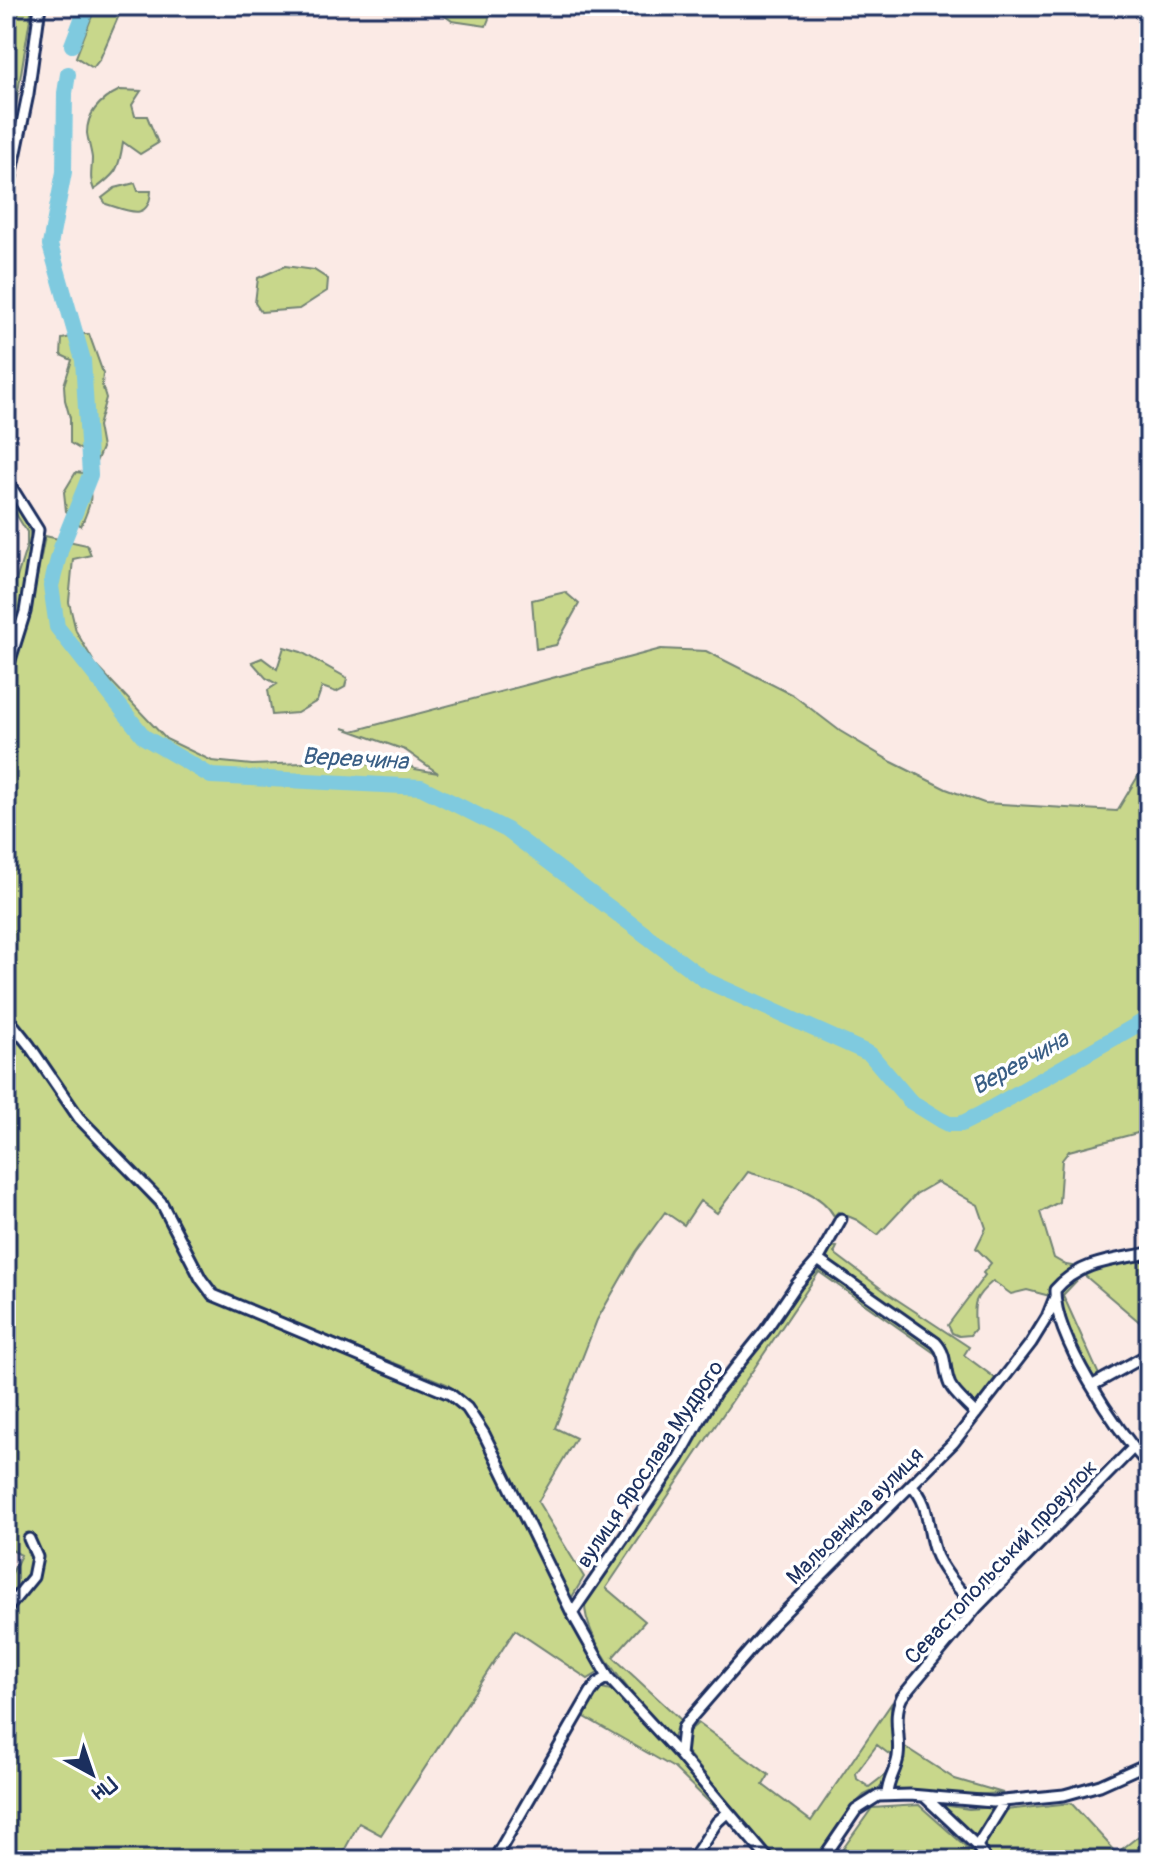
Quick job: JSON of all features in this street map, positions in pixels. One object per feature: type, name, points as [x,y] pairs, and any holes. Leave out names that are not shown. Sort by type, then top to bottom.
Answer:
[{"type":"street","points":[[6,201],[28,94],[40,6]]},
{"type":"street","points":[[6,479],[38,530],[25,612],[6,673]]},
{"type":"street","points":[[6,1016],[79,1118],[161,1202],[201,1279],[213,1295],[450,1394],[467,1408],[484,1434],[572,1613],[608,1677],[680,1755],[769,1860]]},
{"type":"street","name":"вулиця Ярослава Мудрого","points":[[572,1613],[678,1459],[715,1393],[818,1260],[841,1219]]},
{"type":"street","points":[[1149,1253],[1096,1262],[1064,1280],[1055,1293],[1058,1315],[1093,1385],[1133,1448],[1149,1466]]},
{"type":"street","points":[[818,1260],[936,1343],[946,1358],[948,1381],[976,1414]]},
{"type":"street","name":"Мальовнича вулиця","points":[[680,1755],[683,1728],[771,1626],[954,1442],[1038,1334],[1055,1293]]},
{"type":"street","points":[[1093,1385],[1149,1354]]},
{"type":"street","name":"Севастопольський провулок","points":[[887,1795],[887,1784],[898,1756],[898,1705],[977,1607],[1133,1448]]},
{"type":"street","points":[[911,1485],[917,1490],[928,1517],[937,1557],[977,1607]]},
{"type":"street","points":[[6,1610],[33,1577],[37,1557],[29,1539]]},
{"type":"street","points":[[494,1860],[591,1692],[608,1677]]},
{"type":"street","points":[[822,1860],[856,1810],[869,1800],[887,1795],[1005,1801],[1082,1792],[1149,1763]]},
{"type":"street","points":[[923,1796],[977,1846],[986,1860]]},
{"type":"street","points":[[977,1846],[1005,1801]]},
{"type":"street","points":[[692,1860],[717,1822],[728,1812]]},
{"type":"green space","points":[[6,6],[32,6],[6,166]]},
{"type":"green space","points":[[96,6],[123,6],[93,68],[76,57]]},
{"type":"green space","points":[[431,6],[494,6],[486,26],[452,21]]},
{"type":"green space","points":[[120,90],[141,91],[132,105],[135,116],[147,116],[158,143],[140,154],[123,142],[116,170],[94,190],[88,125],[97,106]]},
{"type":"green space","points":[[135,183],[138,191],[151,191],[146,207],[141,211],[106,204],[102,198],[115,188]]},
{"type":"green space","points":[[285,266],[314,270],[328,279],[327,291],[299,309],[261,312],[255,303],[258,278]]},
{"type":"green space","points":[[89,334],[103,373],[102,385],[106,398],[98,426],[102,448],[94,467],[87,466],[83,451],[70,443],[70,418],[64,385],[72,360],[61,355],[62,339]]},
{"type":"green space","points":[[76,472],[83,473],[90,494],[81,526],[66,511],[64,492]]},
{"type":"green space","points":[[6,488],[26,521],[31,545],[24,594],[6,656],[6,613],[27,545],[27,532],[6,498]]},
{"type":"green space","points":[[45,536],[87,545],[91,555],[73,559],[69,602],[76,631],[95,664],[166,739],[212,761],[252,765],[355,761],[384,768],[388,759],[399,758],[415,769],[438,773],[405,750],[343,728],[353,731],[661,649],[706,651],[793,695],[840,731],[892,762],[946,789],[984,803],[1117,811],[1149,758],[1149,1130],[1069,1151],[1062,1160],[1059,1202],[1040,1212],[1054,1258],[1066,1265],[1079,1267],[1059,1280],[1050,1296],[1027,1290],[1011,1294],[993,1281],[981,1292],[976,1302],[975,1329],[970,1335],[959,1336],[952,1333],[948,1325],[991,1263],[976,1248],[986,1228],[978,1205],[937,1182],[916,1194],[878,1235],[857,1220],[838,1212],[834,1216],[827,1206],[808,1192],[748,1172],[717,1213],[700,1201],[684,1225],[665,1212],[636,1252],[597,1320],[555,1428],[576,1438],[538,1502],[584,1577],[569,1602],[482,1418],[468,1401],[447,1384],[215,1291],[205,1280],[161,1197],[84,1121],[6,1010],[6,694],[32,603]]},
{"type":"green space","points":[[565,592],[579,604],[556,645],[536,649],[532,600]]},
{"type":"green space","points":[[284,647],[301,652],[347,678],[345,687],[336,692],[322,687],[317,701],[297,713],[272,715],[268,690],[277,684],[266,678],[252,662],[262,658],[277,669]]},
{"type":"green space","points":[[6,1022],[78,1123],[168,1220],[213,1297],[446,1395],[467,1411],[601,1671],[588,1679],[515,1630],[381,1835],[359,1823],[339,1860],[6,1860],[6,1613],[32,1581],[35,1558],[31,1576],[6,1607],[6,1585],[21,1555],[6,1547]]},
{"type":"green space","points":[[829,1246],[837,1247],[834,1253],[887,1293],[969,1347],[964,1355],[995,1378],[974,1406],[954,1385],[942,1343],[829,1263],[826,1256]]},
{"type":"green space","points":[[1149,1255],[1149,1273],[1143,1278],[1149,1286],[1149,1330],[1083,1274],[1063,1295],[1100,1377],[1095,1380],[1089,1376],[1069,1335],[1060,1312],[1058,1293],[1062,1285],[1084,1272]]},
{"type":"green space","points":[[816,1268],[824,1268],[936,1349],[940,1357],[819,1272],[606,1588],[645,1621],[613,1657],[680,1719],[672,1739],[631,1693],[604,1655],[593,1636],[585,1601],[717,1396]]},
{"type":"green space","points":[[602,1688],[611,1690],[623,1699],[688,1769],[715,1808],[674,1768],[585,1717],[593,1696]]},
{"type":"green space","points":[[891,1704],[894,1758],[877,1745],[856,1773],[857,1779],[869,1787],[891,1770],[881,1787],[864,1795],[847,1812],[814,1860],[776,1860],[686,1751],[687,1733],[698,1723],[769,1775],[763,1785],[811,1821]]},
{"type":"green space","points":[[902,1745],[955,1779],[1003,1793],[969,1795],[891,1788],[900,1768]]},
{"type":"green space","points":[[1071,1803],[1117,1853],[1149,1828],[1149,1860],[990,1860],[983,1844],[1005,1810]]},
{"type":"green space","points":[[936,1804],[969,1809],[998,1807],[977,1840]]},
{"type":"green space","points":[[919,1805],[981,1860],[835,1860],[872,1808]]},
{"type":"waterway","name":"Веревчина","points":[[72,45],[87,6]]},
{"type":"waterway","name":"Веревчина","points":[[68,74],[64,172],[50,245],[83,360],[90,475],[61,548],[51,586],[57,627],[144,737],[211,776],[421,787],[507,830],[705,980],[870,1054],[910,1101],[949,1124],[961,1124],[981,1114],[1149,1018]]}]
